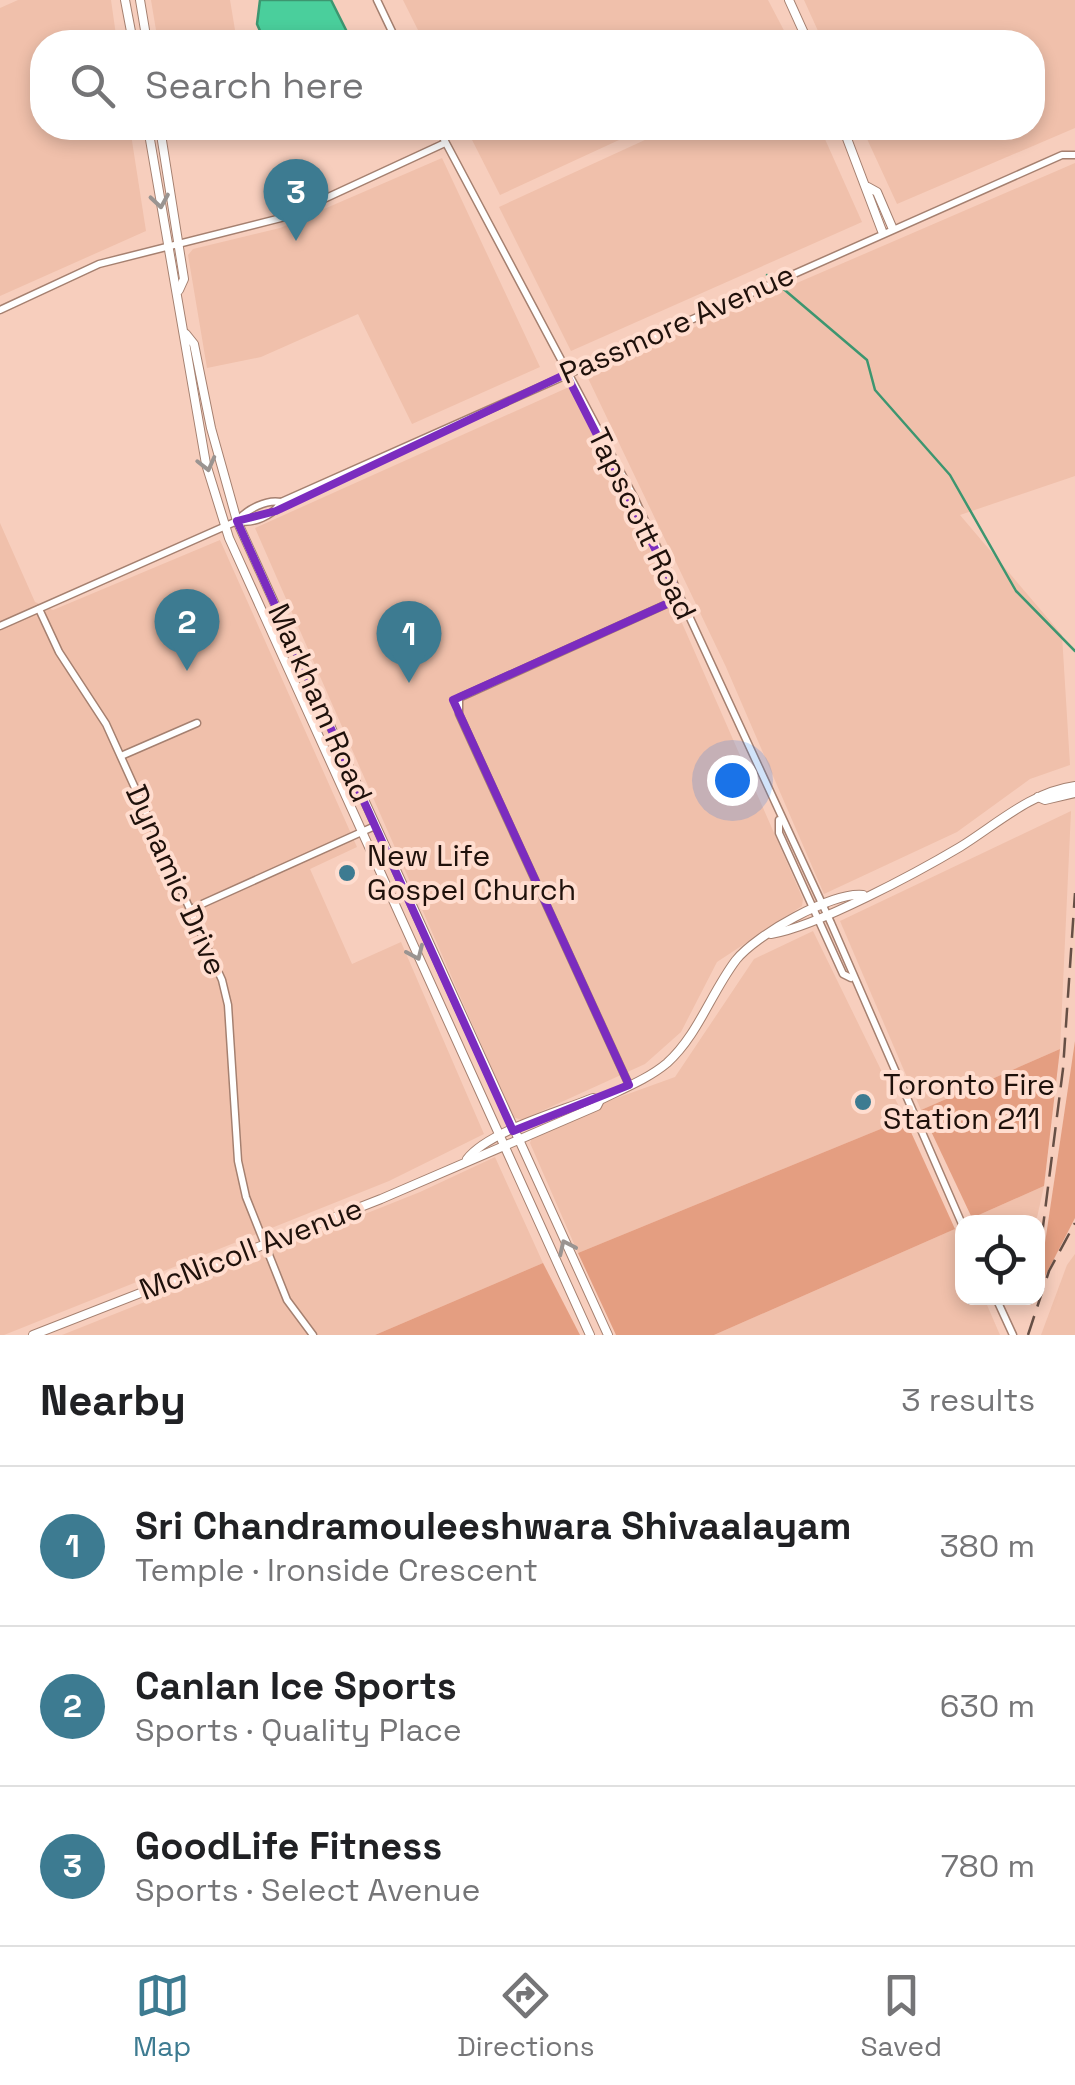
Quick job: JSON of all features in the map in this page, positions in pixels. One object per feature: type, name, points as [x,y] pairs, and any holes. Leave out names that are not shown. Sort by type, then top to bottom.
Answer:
[{"type":"main road","points":[[126,0],[131,30]]},
{"type":"main road","points":[[140,0],[145,30]]},
{"type":"main road","points":[[789,0],[803,30]]},
{"type":"main road","name":"Markham Road","points":[[150,140],[172,282],[178,290],[186,334],[183,346],[206,464],[225,526],[590,1335]]},
{"type":"main road","name":"Markham Road","points":[[162,140],[184,279],[178,290]]},
{"type":"main road","points":[[849,140],[882,232]]},
{"type":"main road","points":[[868,187],[876,192],[892,227]]},
{"type":"main road","name":"Markham Road","points":[[186,334],[194,344],[211,428],[237,521],[608,1335]]},
{"type":"main road","name":"McNicoll Avenue","points":[[33,1335],[381,1199],[597,1106],[600,1100],[668,1062],[687,1041],[737,959],[771,934],[864,896],[958,848],[1038,796],[1045,800],[1075,789]]},
{"type":"main road","name":"McNicoll Avenue","points":[[467,1159],[475,1148],[513,1131],[593,1098],[600,1100]]},
{"type":"street","points":[[377,0],[391,30]]},
{"type":"street","name":"Tapscott Road","points":[[444,140],[634,497],[779,819],[788,828],[958,1215]]},
{"type":"street","points":[[0,310],[100,264],[285,217],[445,143]]},
{"type":"street","name":"Passmore Avenue","points":[[0,626],[237,521],[273,500],[282,502],[892,227],[1062,154],[1075,155]]},
{"type":"street","points":[[629,1086],[459,714],[458,698],[680,598]]},
{"type":"street","name":"Dynamic Drive","points":[[39,609],[59,652],[121,756],[191,909],[228,1005],[238,1161],[246,1197],[287,1300],[313,1335]]},
{"type":"street","points":[[121,756],[197,723]]},
{"type":"street","name":"Tapscott Road","points":[[779,819],[778,833],[814,914],[844,974],[851,978]]},
{"type":"street","points":[[191,909],[375,826]]},
{"type":"street","points":[[999,1305],[1013,1335]]},
{"type":"highlighted area","points":[[566,374],[680,598],[453,700],[629,1085],[513,1131],[237,521],[276,511]]},
{"type":"shaded area","points":[[18,0],[111,0],[115,30],[30,30],[30,140],[132,140],[146,231],[0,296],[0,8]]},
{"type":"shaded area","points":[[151,0],[230,0],[235,30],[156,30]]},
{"type":"shaded area","points":[[260,0],[331,0],[346,30],[260,30]]},
{"type":"shaded area","points":[[403,0],[768,0],[784,30],[418,30]]},
{"type":"shaded area","points":[[804,0],[1075,0],[1075,128],[897,204],[868,140],[1045,140],[1045,30],[818,30]]},
{"type":"shaded area","points":[[472,140],[619,140],[500,195]]},
{"type":"shaded area","points":[[645,140],[825,140],[862,222],[571,351],[499,207]]},
{"type":"shaded area","points":[[442,158],[540,367],[412,424],[358,314],[261,357],[207,368],[188,255],[193,249],[280,228]]},
{"type":"shaded area","points":[[1075,163],[1075,476],[960,515],[1062,635],[1070,765],[1030,779],[957,832],[824,894],[726,667],[586,374]]},
{"type":"shaded area","points":[[569,387],[625,493],[803,899],[802,906],[717,962],[681,1032],[645,1064],[522,1120],[513,1117],[255,528]]},
{"type":"shaded area","points":[[0,523],[35,602],[53,610],[220,540],[357,847],[310,869],[352,964],[401,942],[484,1134],[389,1181],[4,1335],[0,1335]]},
{"type":"shaded area","points":[[1071,811],[1060,1049],[921,1110],[840,921]]},
{"type":"shaded area","points":[[813,931],[905,1119],[578,1253],[530,1143],[532,1138],[603,1103],[675,1077],[754,959]]},
{"type":"shaded area","points":[[1075,1041],[1075,1218],[1045,1276],[1045,1243]]},
{"type":"shaded area","points":[[1060,1049],[1044,1186],[979,1215],[971,1215],[921,1110]]},
{"type":"shaded area","points":[[905,1119],[955,1229],[714,1335],[616,1335],[578,1253]]},
{"type":"shaded area","points":[[495,1157],[543,1263],[375,1335],[62,1335],[420,1192]]},
{"type":"shaded area","points":[[1044,1186],[1038,1215],[979,1215]]},
{"type":"shaded area","points":[[955,1229],[955,1305],[987,1305],[1000,1335],[714,1335]]},
{"type":"shaded area","points":[[1075,1254],[1075,1335],[1041,1335],[1067,1265]]},
{"type":"shaded area","points":[[543,1263],[580,1335],[375,1335]]},
{"type":"waterway","points":[[767,275],[769,280]]},
{"type":"waterway","points":[[780,286],[867,360],[875,390],[950,475],[1016,591],[1075,651]]},
{"type":"railway","points":[[1044,1215],[1063,1069],[1075,893]]},
{"type":"railway","points":[[1028,1335],[1049,1271],[1075,1223]]},
{"type":"place","name":"GoodLife Fitness","points":[[296,241]]},
{"type":"place","name":"Canlan Ice Sports","points":[[187,671]]},
{"type":"place","name":"Sri Chandramouleeshwara Shivaalayam","points":[[409,683]]},
{"type":"place","name":"New Life Gospel Church","points":[[347,873]]},
{"type":"place","name":"Toronto Fire Station 211","points":[[863,1102]]}]
